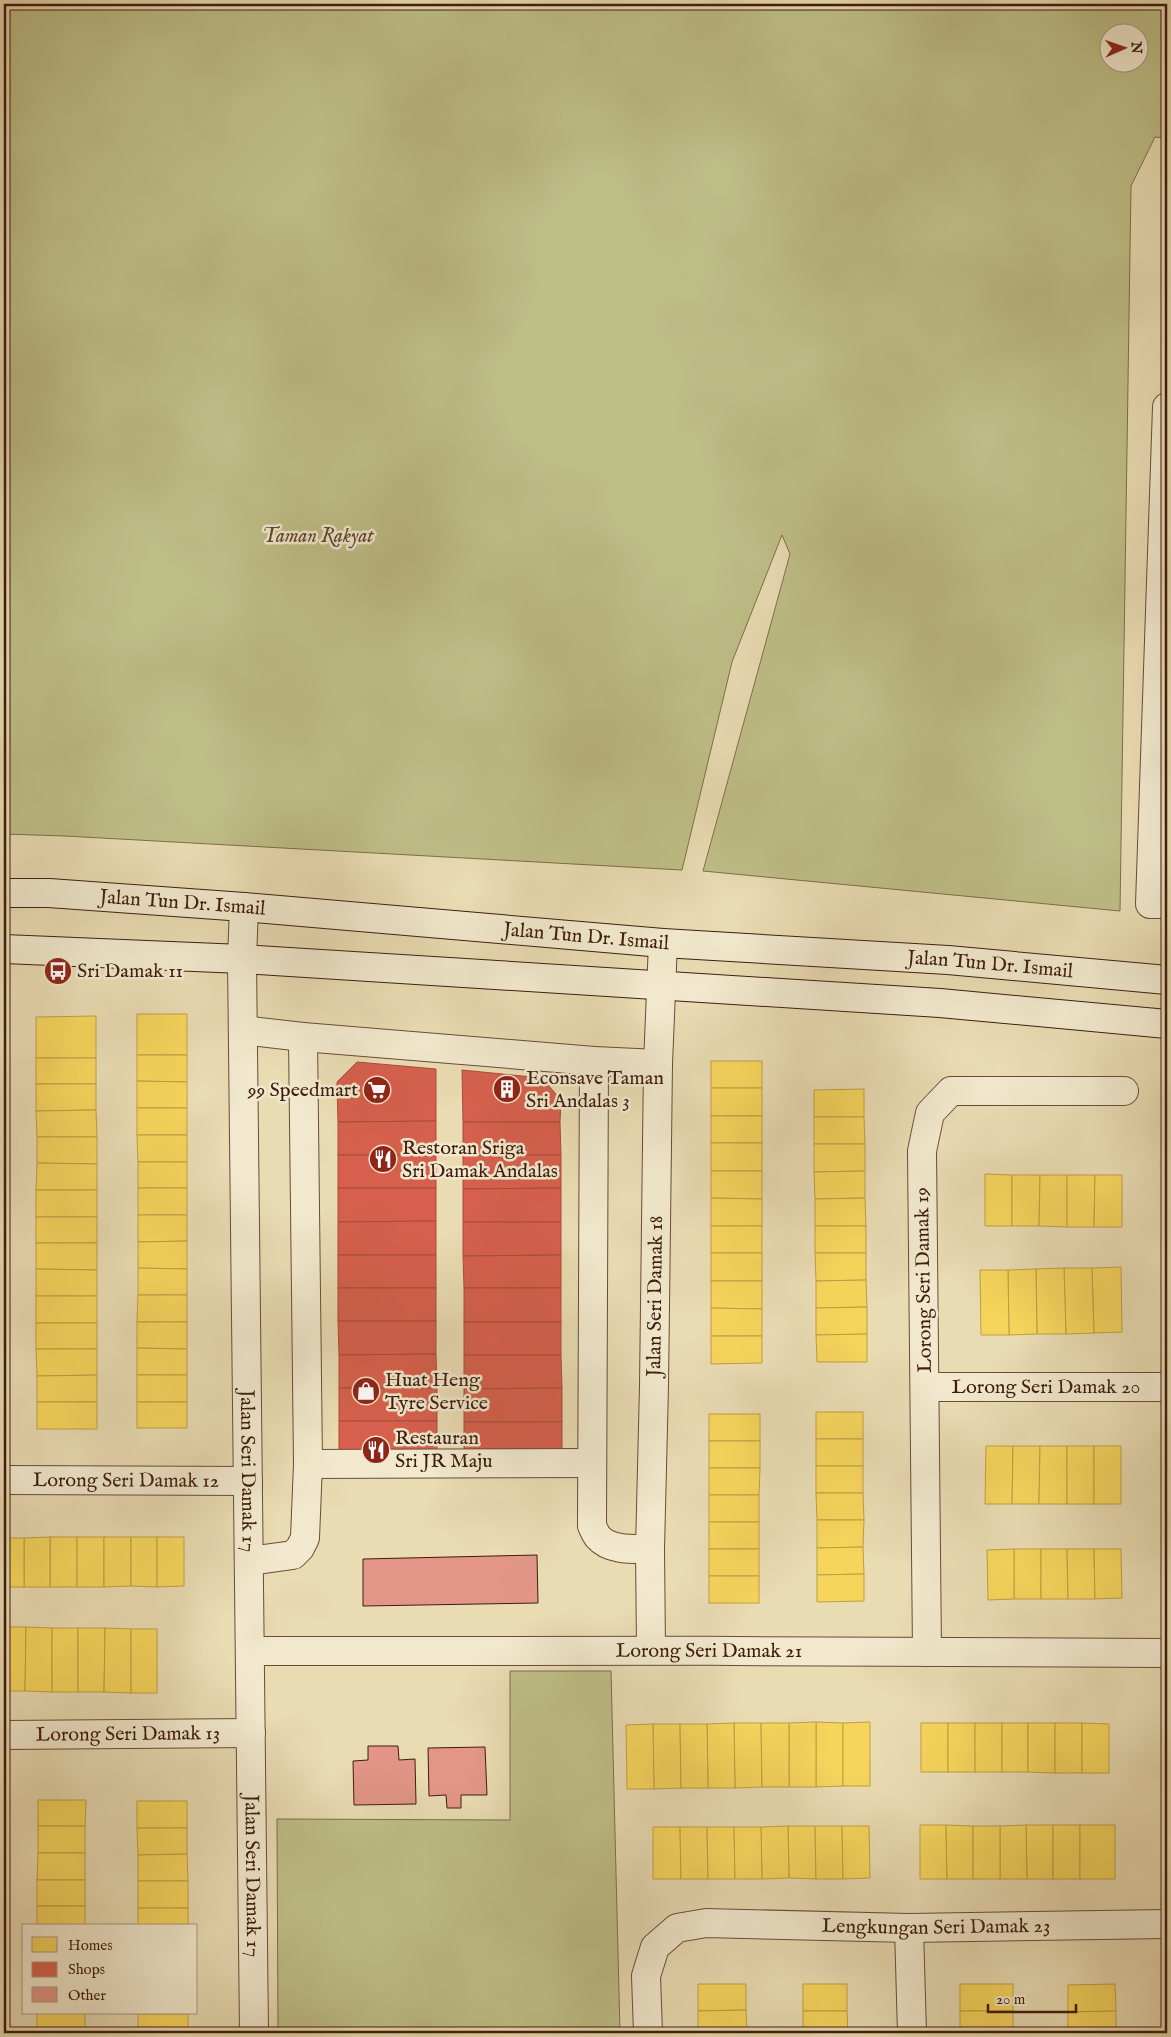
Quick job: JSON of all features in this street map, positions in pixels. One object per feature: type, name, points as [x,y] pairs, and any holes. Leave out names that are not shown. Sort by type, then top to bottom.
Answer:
[{"type":"street","points":[[1158,904],[1167,407]]},
{"type":"street","name":"Jalan Tun Dr. Ismail","points":[[4,893],[49,893],[244,907],[663,943],[948,960],[1167,980]]},
{"type":"street","name":"Jalan Seri Damak 17","points":[[244,907],[242,960],[254,2033]]},
{"type":"street","name":"Jalan Seri Damak 18","points":[[651,1650],[650,1550],[658,1064],[663,943]]},
{"type":"street","points":[[4,949],[242,960],[940,1003],[1167,1024]]},
{"type":"street","points":[[243,1030],[304,1037],[594,1061],[658,1064]]},
{"type":"street","points":[[249,1561],[293,1555],[300,1548],[305,1538],[308,1464],[304,1037]]},
{"type":"street","points":[[594,1061],[592,1526],[598,1538],[611,1546],[650,1550]]},
{"type":"street","name":"Lorong Seri Damak 19","points":[[927,1652],[922,1151],[930,1113],[951,1091],[1124,1091]]},
{"type":"street","name":"Lorong Seri Damak 20","points":[[925,1387],[1167,1387]]},
{"type":"street","points":[[308,1464],[592,1463]]},
{"type":"street","name":"Lorong Seri Damak 12","points":[[4,1480],[248,1481]]},
{"type":"street","name":"Lorong Seri Damak 21","points":[[250,1651],[651,1650],[800,1653],[1167,1654]]},
{"type":"street","name":"Lorong Seri Damak 13","points":[[4,1735],[251,1734]]},
{"type":"street","name":"Lengkungan Seri Damak 23","points":[[648,2033],[646,1976],[655,1947],[677,1928],[706,1922],[909,1928],[1167,1924]]},
{"type":"street","points":[[909,1928],[912,2033]]},
{"type":"green space","name":"Taman Rakyat","points":[[4,4],[1167,4],[1167,138],[1155,137],[1131,186],[1120,911],[703,871],[790,554],[782,535],[732,662],[682,870],[4,834]]},
{"type":"green space","points":[[510,1671],[611,1671],[620,2033],[278,2033],[277,1819],[510,1820]]},
{"type":"building: Homes","points":[[137,1014],[187,1014],[187,1055],[137,1055]]},
{"type":"building: Homes","points":[[96,1016],[96,1058],[36,1058],[36,1017]]},
{"type":"building: Homes","points":[[137,1055],[187,1055],[187,1082],[137,1081]]},
{"type":"building: Homes","points":[[36,1058],[96,1058],[96,1084],[36,1084]]},
{"type":"building: Homes","points":[[711,1061],[762,1061],[762,1088],[711,1088]]},
{"type":"building: Homes","points":[[137,1081],[187,1082],[187,1108],[137,1108]]},
{"type":"building: Homes","points":[[36,1084],[96,1084],[96,1110],[36,1111]]},
{"type":"building: Homes","points":[[711,1088],[762,1088],[762,1116],[711,1116]]},
{"type":"building: Homes","points":[[864,1089],[864,1117],[814,1117],[814,1090]]},
{"type":"building: Homes","points":[[137,1108],[187,1108],[187,1135],[137,1135]]},
{"type":"building: Homes","points":[[96,1110],[97,1137],[37,1137],[36,1111]]},
{"type":"building: Homes","points":[[711,1116],[762,1116],[762,1143],[711,1143]]},
{"type":"building: Homes","points":[[814,1117],[864,1117],[865,1144],[814,1144]]},
{"type":"building: Homes","points":[[137,1135],[187,1135],[187,1162],[138,1162]]},
{"type":"building: Homes","points":[[37,1137],[97,1137],[97,1164],[37,1163]]},
{"type":"building: Homes","points":[[711,1143],[762,1143],[762,1171],[711,1171]]},
{"type":"building: Homes","points":[[814,1144],[865,1144],[865,1171],[814,1172]]},
{"type":"building: Homes","points":[[138,1162],[187,1162],[187,1188],[138,1188]]},
{"type":"building: Homes","points":[[37,1163],[97,1164],[97,1190],[36,1190]]},
{"type":"building: Homes","points":[[711,1171],[762,1171],[762,1199],[711,1198]]},
{"type":"building: Homes","points":[[865,1171],[865,1198],[815,1199],[814,1172]]},
{"type":"building: Homes","points":[[985,1174],[1012,1175],[1012,1226],[985,1226]]},
{"type":"building: Homes","points":[[1012,1175],[1040,1175],[1039,1226],[1012,1226]]},
{"type":"building: Homes","points":[[1040,1175],[1067,1175],[1067,1227],[1039,1226]]},
{"type":"building: Homes","points":[[1067,1175],[1095,1175],[1094,1227],[1067,1227]]},
{"type":"building: Homes","points":[[1095,1175],[1122,1175],[1122,1227],[1094,1227]]},
{"type":"building: Homes","points":[[138,1188],[187,1188],[187,1215],[138,1215]]},
{"type":"building: Homes","points":[[36,1190],[97,1190],[97,1217],[36,1217]]},
{"type":"building: Homes","points":[[711,1198],[762,1199],[762,1226],[711,1226]]},
{"type":"building: Homes","points":[[865,1198],[866,1226],[815,1226],[815,1199]]},
{"type":"building: Homes","points":[[138,1215],[187,1215],[187,1241],[138,1242]]},
{"type":"building: Homes","points":[[36,1217],[97,1217],[97,1243],[36,1243]]},
{"type":"building: Homes","points":[[711,1226],[762,1226],[762,1253],[711,1253]]},
{"type":"building: Homes","points":[[815,1226],[866,1226],[866,1253],[815,1253]]},
{"type":"building: Homes","points":[[187,1241],[187,1269],[138,1268],[138,1242]]},
{"type":"building: Homes","points":[[36,1243],[97,1243],[97,1270],[36,1269]]},
{"type":"building: Homes","points":[[711,1253],[762,1253],[762,1281],[711,1281]]},
{"type":"building: Homes","points":[[815,1253],[866,1253],[866,1280],[816,1281]]},
{"type":"building: Homes","points":[[1121,1267],[1122,1332],[1094,1333],[1092,1268]]},
{"type":"building: Homes","points":[[138,1268],[187,1269],[187,1295],[138,1295]]},
{"type":"building: Homes","points":[[1064,1268],[1092,1268],[1094,1333],[1066,1334]]},
{"type":"building: Homes","points":[[1064,1268],[1066,1334],[1037,1334],[1036,1269]]},
{"type":"building: Homes","points":[[36,1269],[97,1270],[97,1296],[36,1296]]},
{"type":"building: Homes","points":[[1036,1269],[1037,1334],[1009,1335],[1008,1270]]},
{"type":"building: Homes","points":[[980,1270],[1008,1270],[1009,1335],[981,1335]]},
{"type":"building: Homes","points":[[866,1280],[867,1307],[816,1308],[816,1281]]},
{"type":"building: Homes","points":[[711,1281],[762,1281],[762,1309],[711,1308]]},
{"type":"building: Homes","points":[[138,1295],[187,1295],[187,1322],[137,1322]]},
{"type":"building: Homes","points":[[36,1296],[97,1296],[97,1323],[36,1323]]},
{"type":"building: Homes","points":[[867,1307],[867,1334],[816,1335],[816,1308]]},
{"type":"building: Homes","points":[[711,1308],[762,1309],[762,1336],[711,1336]]},
{"type":"building: Homes","points":[[137,1322],[187,1322],[187,1349],[137,1348]]},
{"type":"building: Homes","points":[[36,1323],[97,1323],[97,1349],[36,1349]]},
{"type":"building: Homes","points":[[867,1334],[867,1362],[817,1362],[816,1335]]},
{"type":"building: Homes","points":[[711,1336],[762,1336],[762,1363],[711,1364]]},
{"type":"building: Homes","points":[[137,1348],[187,1349],[187,1375],[137,1375]]},
{"type":"building: Homes","points":[[36,1349],[97,1349],[97,1375],[37,1376]]},
{"type":"building: Homes","points":[[97,1375],[97,1402],[37,1402],[37,1376]]},
{"type":"building: Homes","points":[[137,1375],[187,1375],[187,1402],[137,1402]]},
{"type":"building: Homes","points":[[37,1402],[97,1402],[97,1429],[37,1429]]},
{"type":"building: Homes","points":[[137,1402],[187,1402],[187,1428],[137,1428]]},
{"type":"building: Homes","points":[[816,1412],[863,1412],[863,1439],[816,1439]]},
{"type":"building: Homes","points":[[709,1414],[760,1414],[760,1441],[709,1441]]},
{"type":"building: Homes","points":[[816,1439],[863,1439],[863,1466],[816,1466]]},
{"type":"building: Homes","points":[[709,1441],[760,1441],[760,1468],[709,1468]]},
{"type":"building: Homes","points":[[986,1446],[1013,1446],[1012,1504],[985,1504]]},
{"type":"building: Homes","points":[[1013,1446],[1040,1446],[1039,1504],[1012,1504]]},
{"type":"building: Homes","points":[[1040,1446],[1067,1446],[1067,1504],[1039,1504]]},
{"type":"building: Homes","points":[[1067,1446],[1094,1446],[1094,1504],[1067,1504]]},
{"type":"building: Homes","points":[[1094,1446],[1121,1446],[1121,1504],[1094,1504]]},
{"type":"building: Homes","points":[[816,1466],[863,1466],[863,1493],[816,1493]]},
{"type":"building: Homes","points":[[709,1468],[760,1468],[759,1495],[709,1495]]},
{"type":"building: Homes","points":[[816,1493],[863,1493],[864,1520],[817,1520]]},
{"type":"building: Homes","points":[[709,1495],[759,1495],[759,1522],[709,1522]]},
{"type":"building: Homes","points":[[817,1520],[864,1520],[863,1547],[817,1548]]},
{"type":"building: Homes","points":[[709,1522],[759,1522],[759,1549],[709,1549]]},
{"type":"building: Homes","points":[[50,1537],[77,1537],[77,1587],[50,1587]]},
{"type":"building: Homes","points":[[50,1537],[50,1587],[24,1587],[24,1538]]},
{"type":"building: Homes","points":[[77,1537],[104,1537],[104,1587],[77,1587]]},
{"type":"building: Homes","points":[[104,1537],[131,1537],[131,1586],[104,1587]]},
{"type":"building: Homes","points":[[131,1537],[157,1537],[157,1587],[131,1586]]},
{"type":"building: Homes","points":[[157,1537],[184,1537],[184,1586],[157,1587]]},
{"type":"building: Homes","points":[[4,1538],[24,1538],[24,1587],[4,1587]]},
{"type":"building: Homes","points":[[863,1547],[864,1574],[817,1575],[817,1548]]},
{"type":"building: Homes","points":[[709,1549],[759,1549],[759,1576],[709,1576]]},
{"type":"building: Homes","points":[[1014,1549],[1041,1549],[1041,1599],[1014,1599]]},
{"type":"building: Homes","points":[[1014,1549],[1014,1599],[988,1600],[987,1550]]},
{"type":"building: Homes","points":[[1041,1549],[1067,1549],[1068,1599],[1041,1599]]},
{"type":"building: Homes","points":[[1067,1549],[1094,1549],[1095,1599],[1068,1599]]},
{"type":"building: Homes","points":[[1094,1549],[1121,1549],[1122,1598],[1095,1599]]},
{"type":"building: Homes","points":[[864,1574],[864,1601],[817,1602],[817,1575]]},
{"type":"building: Homes","points":[[709,1576],[759,1576],[759,1603],[709,1603]]},
{"type":"building: Homes","points":[[4,1627],[26,1627],[25,1691],[4,1691]]},
{"type":"building: Homes","points":[[26,1627],[52,1628],[52,1692],[25,1691]]},
{"type":"building: Homes","points":[[52,1628],[78,1628],[78,1692],[52,1692]]},
{"type":"building: Homes","points":[[78,1628],[105,1628],[104,1692],[78,1692]]},
{"type":"building: Homes","points":[[105,1628],[131,1629],[131,1693],[104,1692]]},
{"type":"building: Homes","points":[[131,1629],[157,1629],[157,1693],[131,1693]]},
{"type":"building: Homes","points":[[816,1722],[843,1723],[843,1786],[816,1787]]},
{"type":"building: Homes","points":[[816,1722],[816,1787],[789,1787],[789,1723]]},
{"type":"building: Homes","points":[[870,1722],[870,1786],[843,1786],[843,1723]]},
{"type":"building: Homes","points":[[734,1723],[761,1723],[762,1787],[735,1788]]},
{"type":"building: Homes","points":[[734,1723],[735,1788],[708,1788],[707,1724]]},
{"type":"building: Homes","points":[[761,1723],[789,1723],[789,1787],[762,1787]]},
{"type":"building: Homes","points":[[921,1723],[948,1723],[948,1772],[921,1772]]},
{"type":"building: Homes","points":[[948,1723],[975,1723],[975,1772],[948,1772]]},
{"type":"building: Homes","points":[[975,1723],[1002,1723],[1002,1772],[975,1772]]},
{"type":"building: Homes","points":[[1002,1723],[1028,1723],[1028,1772],[1002,1772]]},
{"type":"building: Homes","points":[[1028,1723],[1055,1723],[1055,1773],[1028,1772]]},
{"type":"building: Homes","points":[[1055,1723],[1082,1723],[1082,1773],[1055,1773]]},
{"type":"building: Homes","points":[[1082,1723],[1109,1724],[1109,1773],[1082,1773]]},
{"type":"building: Homes","points":[[653,1724],[680,1724],[681,1788],[654,1789]]},
{"type":"building: Homes","points":[[653,1724],[654,1789],[627,1789],[626,1725]]},
{"type":"building: Homes","points":[[680,1724],[707,1724],[708,1788],[681,1788]]},
{"type":"building: Homes","points":[[38,1800],[86,1800],[85,1826],[38,1826]]},
{"type":"building: Homes","points":[[137,1801],[187,1801],[187,1828],[137,1828]]},
{"type":"building: Homes","points":[[920,1825],[946,1825],[947,1879],[920,1879]]},
{"type":"building: Homes","points":[[946,1825],[973,1826],[973,1879],[947,1879]]},
{"type":"building: Homes","points":[[1026,1825],[1053,1825],[1053,1879],[1027,1879]]},
{"type":"building: Homes","points":[[1026,1825],[1027,1879],[1000,1879],[1000,1826]]},
{"type":"building: Homes","points":[[1053,1825],[1080,1825],[1080,1879],[1053,1879]]},
{"type":"building: Homes","points":[[1080,1825],[1115,1825],[1115,1879],[1080,1879]]},
{"type":"building: Homes","points":[[38,1826],[85,1826],[85,1853],[38,1853]]},
{"type":"building: Homes","points":[[788,1826],[815,1826],[816,1879],[789,1878]]},
{"type":"building: Homes","points":[[788,1826],[789,1878],[762,1879],[761,1827]]},
{"type":"building: Homes","points":[[815,1826],[842,1826],[843,1879],[816,1879]]},
{"type":"building: Homes","points":[[842,1826],[869,1826],[870,1878],[843,1879]]},
{"type":"building: Homes","points":[[973,1826],[1000,1826],[1000,1879],[973,1879]]},
{"type":"building: Homes","points":[[653,1827],[680,1827],[681,1879],[653,1879]]},
{"type":"building: Homes","points":[[680,1827],[707,1827],[708,1879],[681,1879]]},
{"type":"building: Homes","points":[[707,1827],[734,1827],[735,1879],[708,1879]]},
{"type":"building: Homes","points":[[734,1827],[761,1827],[762,1879],[735,1879]]},
{"type":"building: Homes","points":[[137,1828],[187,1828],[187,1854],[138,1855]]},
{"type":"building: Homes","points":[[38,1853],[85,1853],[85,1880],[37,1880]]},
{"type":"building: Homes","points":[[187,1854],[188,1881],[138,1881],[138,1855]]},
{"type":"building: Homes","points":[[37,1880],[85,1880],[85,1906],[37,1906]]},
{"type":"building: Homes","points":[[138,1881],[188,1881],[188,1908],[138,1908]]},
{"type":"building: Homes","points":[[37,1906],[85,1906],[85,1924],[37,1924]]},
{"type":"building: Homes","points":[[138,1908],[188,1908],[188,1924],[138,1924]]},
{"type":"building: Homes","points":[[698,1984],[746,1984],[746,2010],[698,2011]]},
{"type":"building: Homes","points":[[803,1984],[847,1984],[847,2011],[803,2011]]},
{"type":"building: Homes","points":[[960,1984],[1013,1984],[1013,2011],[960,2011]]},
{"type":"building: Homes","points":[[1115,1984],[1116,2011],[1068,2012],[1068,1985]]},
{"type":"building: Homes","points":[[746,2010],[747,2033],[698,2033],[698,2011]]},
{"type":"building: Homes","points":[[803,2011],[847,2011],[848,2033],[803,2033]]},
{"type":"building: Homes","points":[[960,2011],[1013,2011],[1013,2033],[960,2033]]},
{"type":"building: Homes","points":[[1116,2011],[1116,2033],[1068,2033],[1068,2012]]},
{"type":"building: Homes","points":[[37,2014],[85,2014],[85,2033],[37,2033]]},
{"type":"building: Homes","points":[[138,2014],[188,2014],[188,2033],[138,2033]]},
{"type":"building: Shops","points":[[357,1062],[436,1069],[436,1121],[338,1122],[337,1082]]},
{"type":"building: Shops","name":"Econsave Taman Sri Andalas 3","points":[[462,1070],[542,1078],[561,1100],[560,1122],[463,1122]]},
{"type":"building: Shops","points":[[436,1121],[436,1155],[338,1155],[338,1122]]},
{"type":"building: Shops","points":[[463,1122],[560,1122],[561,1155],[463,1155]]},
{"type":"building: Shops","points":[[338,1155],[436,1155],[436,1188],[338,1188]]},
{"type":"building: Shops","points":[[463,1155],[561,1155],[561,1188],[463,1189]]},
{"type":"building: Shops","points":[[338,1188],[436,1188],[436,1221],[338,1222]]},
{"type":"building: Shops","points":[[561,1188],[561,1222],[463,1222],[463,1189]]},
{"type":"building: Shops","points":[[436,1221],[436,1255],[338,1255],[338,1222]]},
{"type":"building: Shops","points":[[463,1222],[561,1222],[561,1255],[463,1256]]},
{"type":"building: Shops","points":[[338,1255],[436,1255],[436,1288],[338,1288]]},
{"type":"building: Shops","points":[[561,1255],[561,1288],[464,1288],[463,1256]]},
{"type":"building: Shops","points":[[338,1288],[436,1288],[436,1321],[338,1321]]},
{"type":"building: Shops","points":[[464,1288],[561,1288],[561,1322],[464,1322]]},
{"type":"building: Shops","points":[[338,1321],[436,1321],[436,1354],[339,1355]]},
{"type":"building: Shops","points":[[464,1322],[561,1322],[561,1355],[464,1355]]},
{"type":"building: Shops","points":[[436,1354],[437,1388],[339,1388],[339,1355]]},
{"type":"building: Shops","points":[[464,1355],[561,1355],[562,1388],[464,1389]]},
{"type":"building: Shops","points":[[339,1388],[437,1388],[437,1421],[339,1421]]},
{"type":"building: Shops","points":[[562,1388],[562,1422],[464,1422],[464,1389]]},
{"type":"building: Shops","points":[[339,1421],[437,1421],[437,1454],[339,1455]]},
{"type":"building: Shops","points":[[464,1422],[562,1422],[562,1455],[464,1455]]},
{"type":"building: Other","points":[[537,1555],[538,1603],[363,1606],[363,1559]]},
{"type":"building: Other","points":[[368,1746],[398,1746],[399,1760],[415,1759],[416,1804],[354,1805],[353,1761],[368,1760]]},
{"type":"building: Other","points":[[485,1747],[487,1795],[461,1795],[461,1808],[447,1808],[446,1795],[429,1796],[428,1748]]},
{"type":"place","name":"Sri Damak 11","points":[[58,971]]},
{"type":"place","name":"Econsave Taman Sri Andalas 3","points":[[507,1089]]},
{"type":"place","name":"99 Speedmart","points":[[377,1090]]},
{"type":"place","name":"Restoran Sriga Sri Damak Andalas","points":[[383,1159]]},
{"type":"place","name":"Huat Heng Tyre Service","points":[[366,1391]]},
{"type":"place","name":"Restauran Sri JR Maju","points":[[376,1450]]}]
